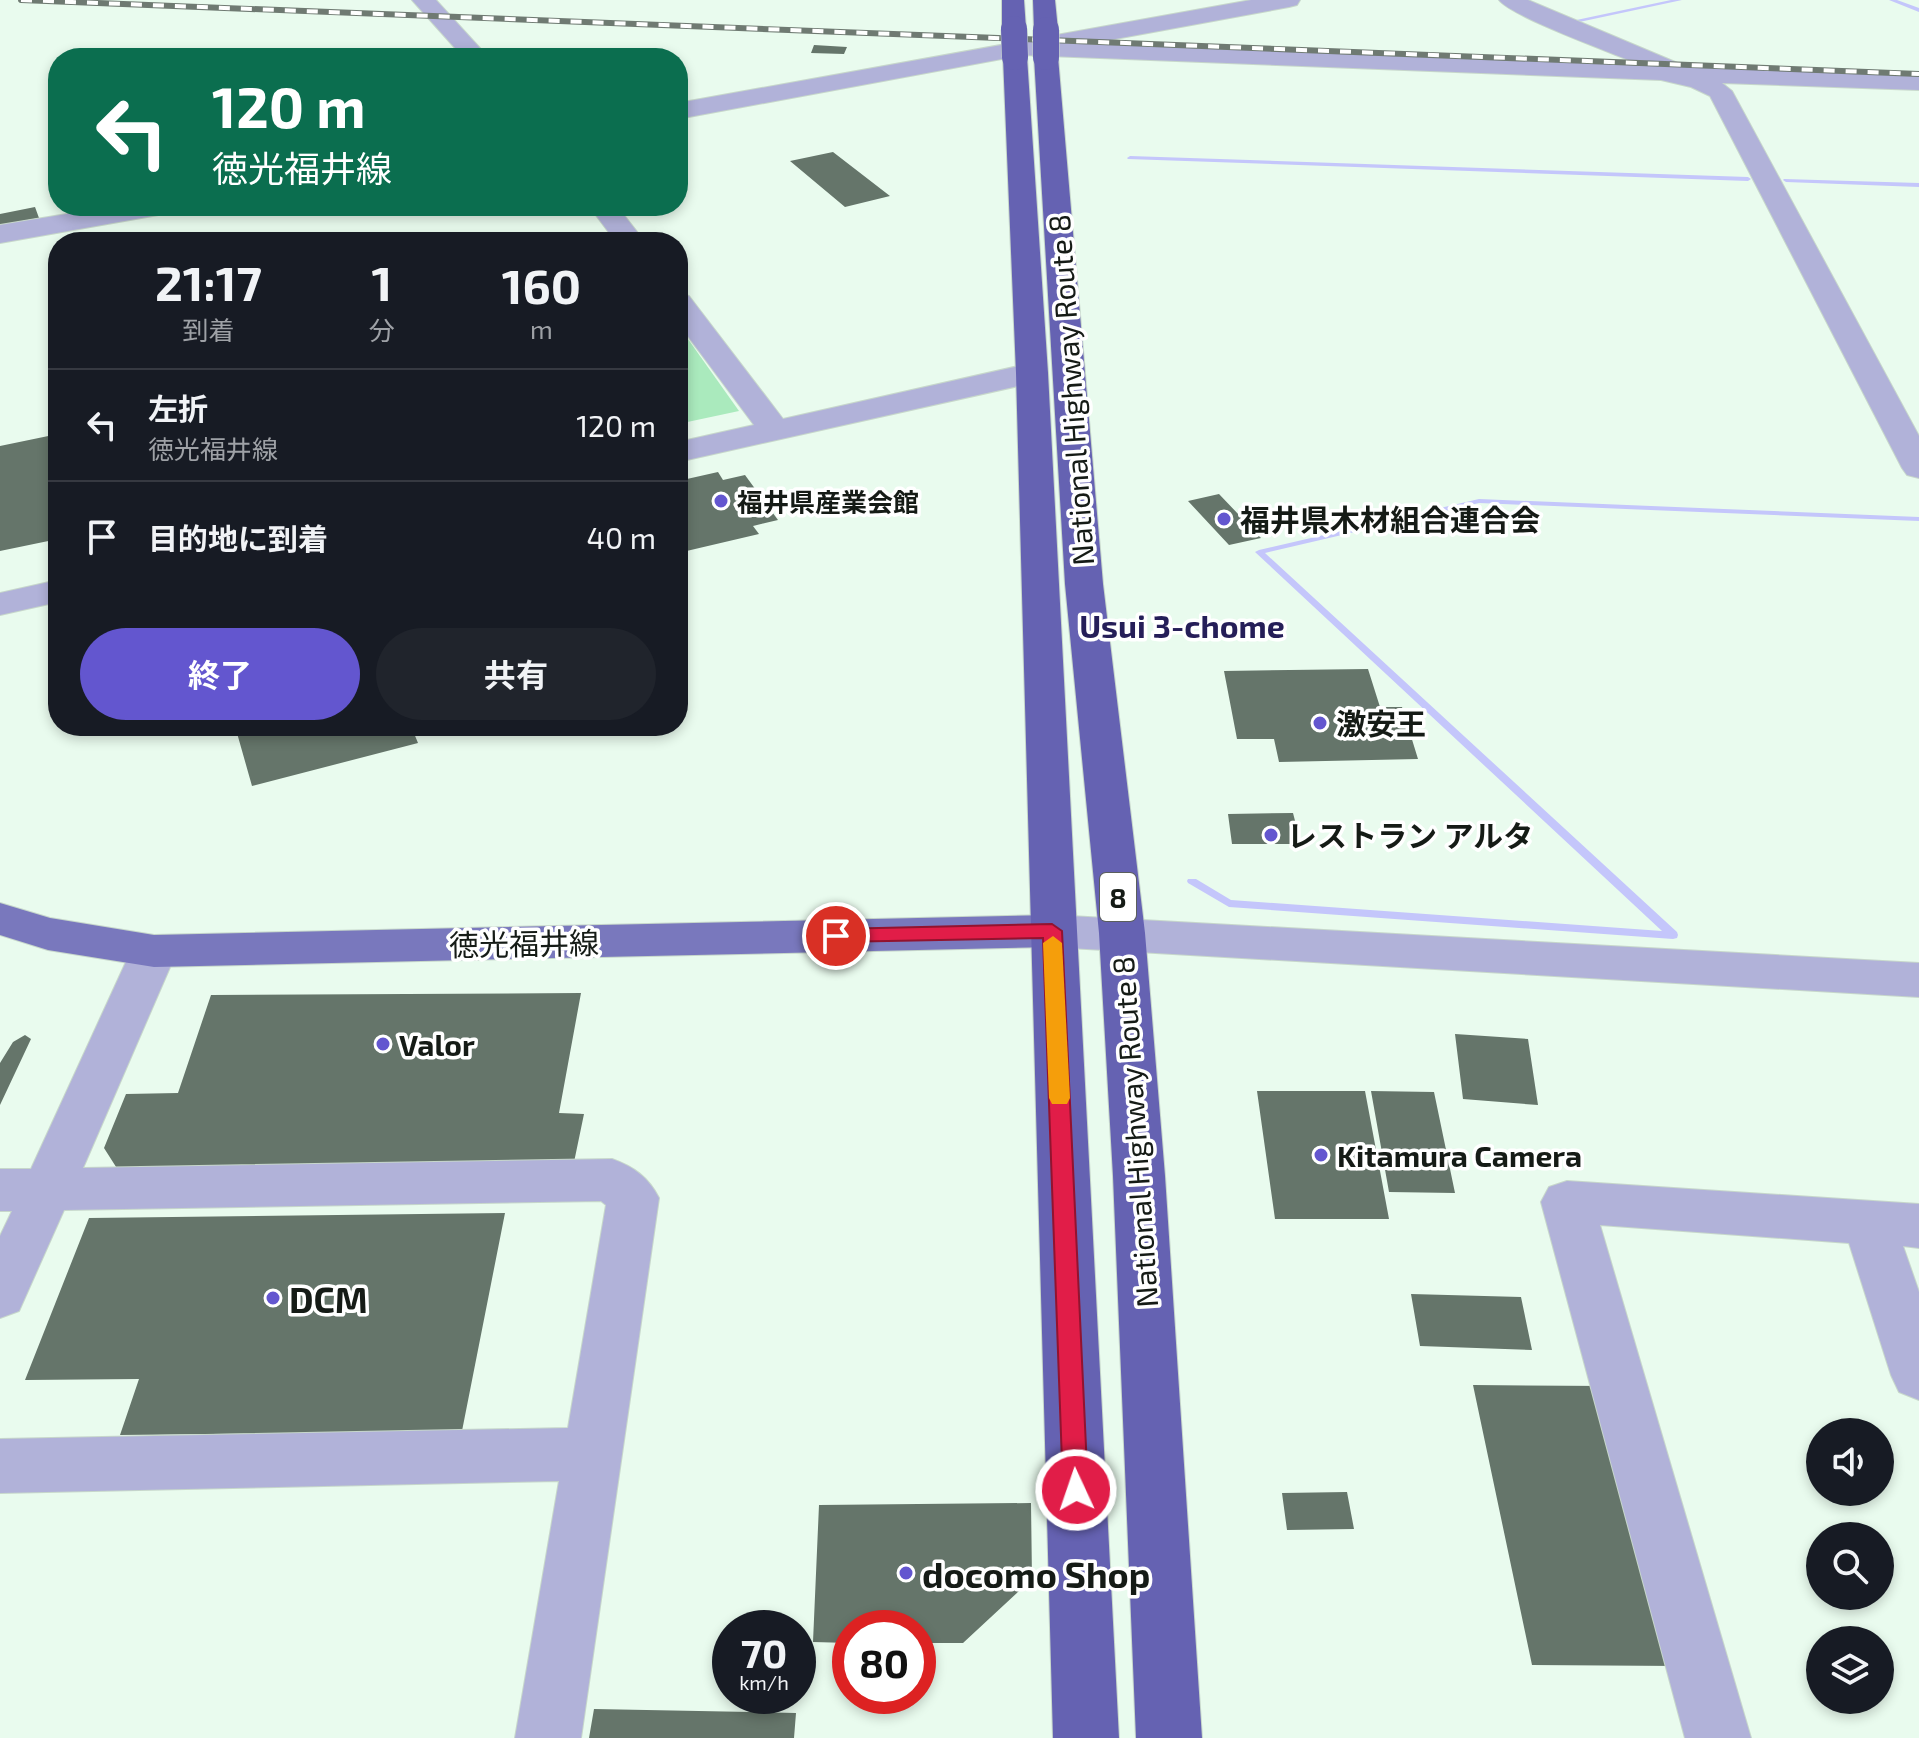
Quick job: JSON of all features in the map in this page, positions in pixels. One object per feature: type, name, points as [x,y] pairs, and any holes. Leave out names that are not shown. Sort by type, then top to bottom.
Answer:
[{"type":"highway","name":"National Highway Route 8","points":[[1013,0],[1027,44],[1122,933],[1139,1176],[1169,1738]]},
{"type":"highway","name":"National Highway Route 8","points":[[1044,0],[1027,44],[1032,373],[1086,1738]]},
{"type":"main road","name":"徳光福井線","points":[[0,919],[48,934],[154,951],[1052,931]]},
{"type":"street","points":[[423,0],[468,48]]},
{"type":"street","points":[[688,109],[1027,44],[1289,0]]},
{"type":"street","points":[[1510,0],[1558,25],[1692,77],[1720,91],[1919,468]]},
{"type":"street","points":[[1027,44],[1661,73],[1692,77],[1919,83]]},
{"type":"street","points":[[0,234],[105,216]]},
{"type":"street","points":[[611,216],[623,232]]},
{"type":"street","points":[[688,315],[775,430]]},
{"type":"street","points":[[688,450],[1032,373]]},
{"type":"street","points":[[0,604],[48,593]]},
{"type":"street","points":[[1052,931],[1919,980]]},
{"type":"street","points":[[0,1295],[24,1190],[154,951]]},
{"type":"street","points":[[24,1190],[612,1180],[633,1198],[548,1738]]},
{"type":"street","points":[[1718,1738],[1567,1202],[1894,1224],[1919,1375]]},
{"type":"street","points":[[0,1466],[593,1454]]},
{"type":"green space","points":[[688,339],[739,411],[688,422]]},
{"type":"building","points":[[814,45],[847,47],[844,54],[811,53]]},
{"type":"building","points":[[833,152],[890,196],[845,207],[790,161]]},
{"type":"building","points":[[35,207],[39,218],[0,225],[0,214]]},
{"type":"building","points":[[48,436],[48,541],[0,551],[0,446]]},
{"type":"building","name":"福井県産業会館","points":[[718,472],[723,480],[745,475],[778,520],[753,526],[759,534],[688,551],[688,479]]},
{"type":"building","name":"福井県木材組合連合会","points":[[1219,494],[1261,538],[1229,545],[1188,501]]},
{"type":"building","name":"激安王","points":[[1368,669],[1380,707],[1402,707],[1418,759],[1279,762],[1274,739],[1237,739],[1224,671]]},
{"type":"building","points":[[238,736],[415,736],[418,743],[252,786]]},
{"type":"building","points":[[1293,813],[1301,844],[1232,844],[1228,814]]},
{"type":"building","name":"Valor","points":[[581,993],[559,1113],[584,1114],[573,1167],[118,1170],[104,1148],[126,1094],[178,1093],[211,995]]},
{"type":"building","points":[[1455,1034],[1528,1039],[1538,1105],[1463,1099]]},
{"type":"building","points":[[25,1035],[31,1039],[0,1105],[0,1063],[13,1042]]},
{"type":"building","name":"Kitamura Camera","points":[[1257,1091],[1365,1091],[1389,1219],[1275,1219]]},
{"type":"building","points":[[1371,1091],[1434,1092],[1455,1193],[1389,1192]]},
{"type":"building","name":"DCM","points":[[505,1213],[462,1431],[120,1435],[139,1379],[25,1380],[89,1218]]},
{"type":"building","points":[[1411,1294],[1521,1297],[1532,1350],[1420,1346]]},
{"type":"building","points":[[1473,1385],[1605,1386],[1679,1666],[1532,1665]]},
{"type":"building","points":[[1347,1492],[1354,1529],[1287,1530],[1282,1493]]},
{"type":"building","points":[[1031,1503],[1032,1579],[963,1643],[936,1643],[936,1610],[832,1610],[832,1643],[816,1642],[819,1505]]},
{"type":"building","points":[[594,1709],[796,1714],[794,1738],[589,1738]]},
{"type":"waterway","points":[[1570,22],[1679,0]]},
{"type":"waterway","points":[[1892,0],[1919,10]]},
{"type":"waterway","points":[[1130,158],[1748,179]]},
{"type":"waterway","points":[[1786,180],[1919,185]]},
{"type":"waterway","points":[[1192,881],[1229,903],[1673,935],[1259,552],[1479,501],[1919,519]]},
{"type":"railway","points":[[21,0],[1919,74]]},
{"type":"slow traffic","points":[[1053,943],[1059,1098]]},
{"type":"place","name":"福井県産業会館","points":[[721,501]]},
{"type":"place","name":"福井県木材組合連合会","points":[[1224,519]]},
{"type":"place","name":"激安王","points":[[1320,723]]},
{"type":"place","name":"レストラン アルタ","points":[[1271,835]]},
{"type":"place","name":"Valor","points":[[383,1044]]},
{"type":"place","name":"Kitamura Camera","points":[[1321,1155]]},
{"type":"place","name":"DCM","points":[[273,1298]]},
{"type":"place","name":"docomo Shop","points":[[906,1573]]},
{"type":"district","name":"Usui 3-chome","points":[[1182,625]]},
{"type":"route","points":[[836,936],[1052,931],[1076,1490]]}]
